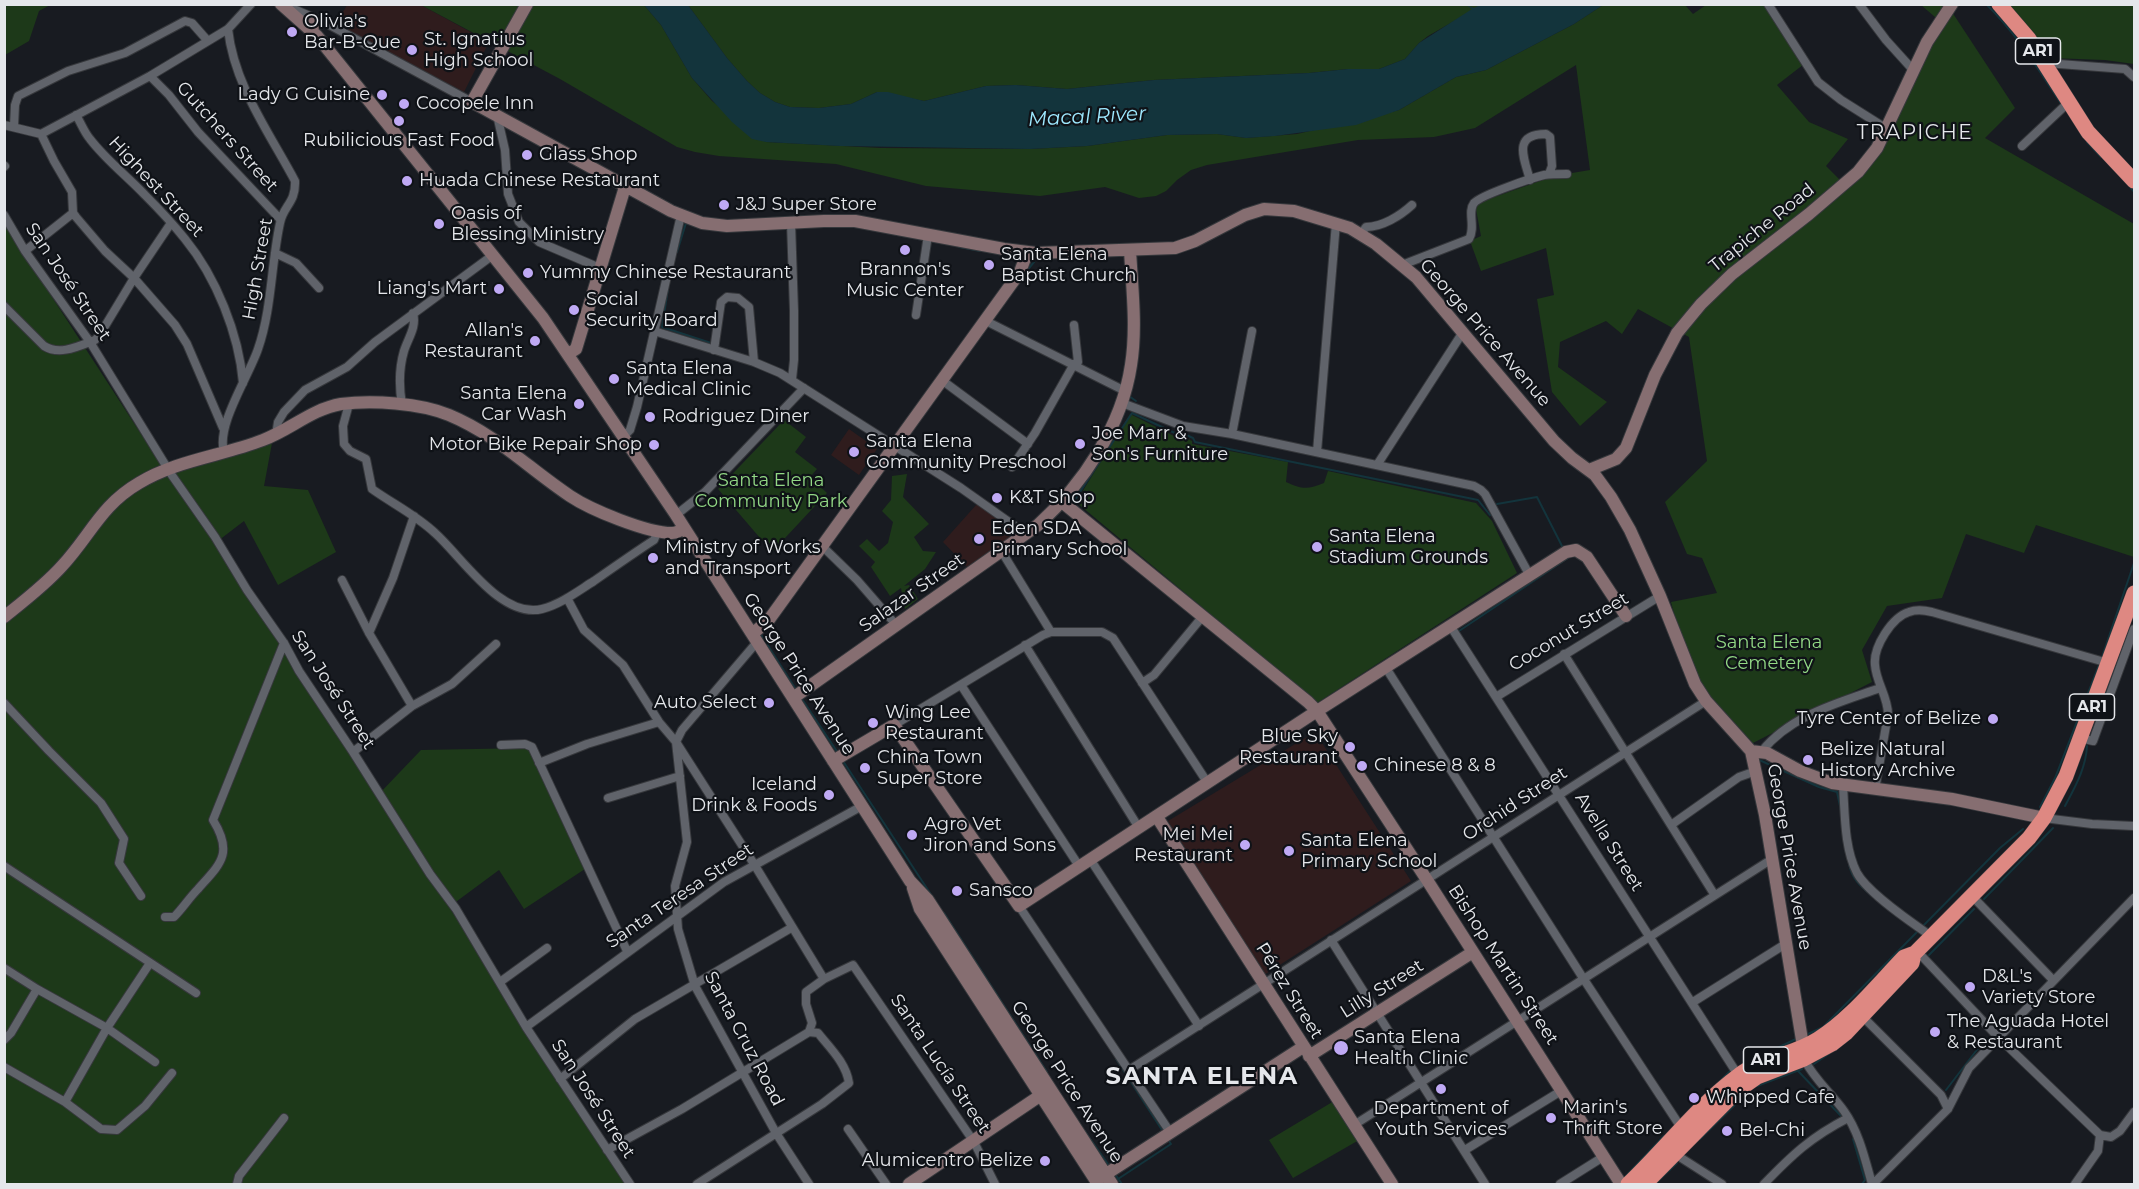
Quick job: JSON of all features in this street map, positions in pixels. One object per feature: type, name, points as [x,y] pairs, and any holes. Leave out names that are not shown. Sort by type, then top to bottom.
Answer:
[{"type":"highway","name":"AR1","points":[[1999,4],[2030,39],[2088,132],[2134,181]]},
{"type":"highway","name":"AR1","points":[[2070,102],[2134,171]]},
{"type":"highway","name":"AR1","points":[[1645,1185],[1737,1091],[1747,1083],[1803,1053],[1904,957],[1916,952],[2022,844],[2044,818],[2062,784],[2108,663],[2131,626],[2134,593]]},
{"type":"highway","name":"AR1","points":[[1628,1185],[1738,1075],[1762,1061],[1803,1053],[1832,1044],[1912,963],[1916,952]]},
{"type":"main road","name":"George Price Avenue","points":[[282,4],[311,31],[493,255],[568,354],[676,514],[910,881],[920,909],[1045,1092],[1102,1181]]},
{"type":"main road","points":[[472,102],[527,4]]},
{"type":"main road","name":"Trapiche Road","points":[[1589,470],[1616,459],[1626,448],[1662,360],[1690,316],[1732,274],[1851,180],[1877,148],[1927,42],[1952,4]]},
{"type":"main road","points":[[311,31],[314,23],[324,22]]},
{"type":"main road","name":"George Price Avenue","points":[[472,102],[625,186],[702,224],[743,226],[855,221],[1024,252],[1130,250],[1164,249],[1185,245],[1245,215],[1264,209],[1294,211],[1336,223],[1361,234],[1376,244],[1425,288],[1554,441],[1602,484],[1623,516],[1660,596],[1695,684],[1706,701],[1756,751],[1756,771],[1787,944],[1803,1053]]},
{"type":"main road","points":[[568,354],[576,349],[625,186]]},
{"type":"main road","name":"Salazar Street","points":[[792,698],[1002,552],[1038,525],[1062,502],[1092,460],[1114,422],[1124,397],[1133,347],[1130,250]]},
{"type":"main road","points":[[752,634],[763,616],[943,381],[986,321],[1020,272],[1024,252]]},
{"type":"main road","points":[[752,634],[768,621],[822,546],[1014,270],[1024,252]]},
{"type":"main road","points":[[4,617],[62,566],[110,505],[137,484],[168,469],[276,435],[321,410],[349,404],[402,405],[433,410],[459,420],[500,443],[579,501],[612,516],[658,531],[676,533],[684,528]]},
{"type":"main road","name":"Bishop Martin Street","points":[[1062,502],[1317,711],[1622,1185]]},
{"type":"main road","points":[[833,761],[894,725],[1019,906],[1317,711],[1566,552],[1580,551],[1587,557],[1626,616]]},
{"type":"main road","points":[[1756,751],[1811,776],[1843,786],[1952,799],[2044,818]]},
{"type":"main road","name":"Pérez Street","points":[[1157,817],[1392,1185]]},
{"type":"main road","name":"Lilly Street","points":[[1102,1181],[1170,1132],[1377,1013],[1473,952]]},
{"type":"main road","points":[[909,1185],[1045,1092]]},
{"type":"street","points":[[4,125],[41,134],[150,76],[228,29],[251,4]]},
{"type":"street","name":"George Price Avenue","points":[[282,4],[324,22],[472,102]]},
{"type":"street","points":[[1768,4],[1818,82],[1841,100],[1887,129]]},
{"type":"street","points":[[1859,4],[1886,40],[1914,71]]},
{"type":"street","points":[[14,126],[18,96],[59,75],[125,53],[185,21],[192,23],[207,40]]},
{"type":"street","name":"High Street","points":[[224,452],[223,428],[255,358],[262,337],[280,219],[293,198],[294,181],[238,77],[228,29]]},
{"type":"street","points":[[2046,63],[2134,71]]},
{"type":"street","points":[[2125,69],[2134,77]]},
{"type":"street","name":"Gutchers Street","points":[[150,76],[206,141],[280,219]]},
{"type":"street","points":[[2022,146],[2070,102]]},
{"type":"street","name":"Highest Street","points":[[76,115],[99,150],[171,223],[199,259],[225,311],[237,343],[243,384]]},
{"type":"street","points":[[496,116],[505,150],[508,194],[519,222],[539,242],[600,268]]},
{"type":"street","points":[[41,134],[72,192],[74,213],[79,222],[134,278],[182,336],[223,428]]},
{"type":"street","points":[[1530,180],[1523,148],[1524,140],[1530,135],[1546,134],[1550,137],[1552,166],[1549,174]]},
{"type":"street","points":[[1402,265],[1469,239],[1473,229],[1473,204],[1489,194],[1549,174],[1567,174]]},
{"type":"street","points":[[1361,234],[1366,227],[1383,223],[1412,205]]},
{"type":"street","points":[[25,251],[74,213]]},
{"type":"street","name":"San José Street","points":[[4,215],[25,251],[90,342],[168,469],[215,537],[246,590],[284,643],[299,671],[420,859],[456,909],[526,1027],[630,1185]]},
{"type":"street","points":[[624,436],[630,430],[637,407],[681,215]]},
{"type":"street","points":[[4,306],[44,346],[51,350],[58,351],[90,342],[99,336],[171,223]]},
{"type":"street","points":[[791,223],[794,311],[792,380]]},
{"type":"street","points":[[1317,452],[1336,223]]},
{"type":"street","points":[[916,315],[928,235]]},
{"type":"street","points":[[275,253],[296,263],[319,288]]},
{"type":"street","points":[[276,435],[278,422],[296,398],[313,385],[347,367],[413,314],[493,255]]},
{"type":"street","points":[[714,350],[721,302],[727,297],[738,298],[749,307],[754,362]]},
{"type":"street","points":[[402,405],[400,370],[404,349],[414,325],[413,314]]},
{"type":"street","points":[[986,321],[1075,365],[1124,397],[1171,423],[1454,480],[1481,490],[1530,576]]},
{"type":"street","points":[[1012,466],[1078,362],[1074,325]]},
{"type":"street","points":[[654,331],[754,362],[792,380],[1026,534]]},
{"type":"street","points":[[1232,434],[1252,331]]},
{"type":"street","points":[[1377,465],[1463,332]]},
{"type":"street","points":[[943,381],[1028,444]]},
{"type":"street","points":[[676,514],[705,492],[804,388]]},
{"type":"street","points":[[349,404],[343,426],[344,444],[350,451],[366,459],[372,489],[436,533],[495,594],[520,609],[544,609],[567,598],[654,540],[658,531]]},
{"type":"street","points":[[369,633],[393,578],[414,516]]},
{"type":"street","points":[[822,546],[864,588],[897,626]]},
{"type":"street","points":[[1002,552],[1051,632]]},
{"type":"street","points":[[342,580],[369,633],[412,706]]},
{"type":"street","name":"Coconut Street","points":[[1496,697],[1660,596]]},
{"type":"street","points":[[567,598],[584,630],[622,665],[659,722],[676,742],[824,979],[806,992],[806,1004],[813,1029],[847,1071],[849,1083],[822,1104],[776,1133],[709,1181],[697,1185]]},
{"type":"street","points":[[1875,790],[1888,714],[1875,667],[1877,649],[1898,618],[1904,614],[1917,610],[1948,616],[2108,663]]},
{"type":"street","points":[[1142,683],[1154,675],[1203,616]]},
{"type":"street","points":[[2080,738],[2093,741],[2131,626]]},
{"type":"street","name":"Avella Street","points":[[1451,627],[1738,1075]]},
{"type":"street","points":[[894,725],[1025,645],[1051,632],[1098,631],[1107,633],[1113,638],[1207,783]]},
{"type":"street","points":[[676,742],[682,730],[752,634]]},
{"type":"street","points":[[165,917],[174,917],[185,906],[214,872],[221,860],[224,849],[222,835],[213,820],[284,643]]},
{"type":"street","points":[[353,752],[412,706],[452,684],[496,644]]},
{"type":"street","points":[[1025,645],[1139,828]]},
{"type":"street","points":[[1564,654],[1714,894]]},
{"type":"street","points":[[1386,668],[1682,1129]]},
{"type":"street","points":[[961,685],[1079,866]]},
{"type":"street","points":[[1756,751],[1807,716],[1880,688]]},
{"type":"street","name":"Orchid Street","points":[[1129,1070],[1706,701]]},
{"type":"street","points":[[4,703],[101,803],[124,839],[119,863],[141,896]]},
{"type":"street","points":[[539,763],[586,744],[659,722]]},
{"type":"street","name":"Santa Cruz Road","points":[[676,742],[687,842],[675,886],[677,916],[678,929],[694,986],[776,1133],[809,1185]]},
{"type":"street","points":[[501,745],[525,744],[532,747],[627,951]]},
{"type":"street","points":[[1671,825],[1739,777],[1756,771]]},
{"type":"street","points":[[608,798],[680,776]]},
{"type":"street","points":[[1843,786],[1850,848],[1858,874],[1869,888],[1932,936]]},
{"type":"street","name":"Santa Teresa Street","points":[[526,1027],[724,882],[862,806]]},
{"type":"street","points":[[2044,818],[2134,826]]},
{"type":"street","points":[[1090,859],[1199,1026]]},
{"type":"street","points":[[1354,1125],[1772,859]]},
{"type":"street","points":[[4,866],[196,993]]},
{"type":"street","points":[[1972,896],[2053,981]]},
{"type":"street","points":[[1803,1053],[1813,1075],[1848,1118],[1858,1139],[1872,1185],[1948,1109],[1969,1068],[2134,898]]},
{"type":"street","points":[[1019,906],[1170,1132]]},
{"type":"street","points":[[560,1079],[635,1019],[791,928]]},
{"type":"street","points":[[1331,940],[1465,1150],[1481,1183]]},
{"type":"street","points":[[1693,1002],[1787,944]]},
{"type":"street","points":[[500,982],[547,948]]},
{"type":"street","points":[[1916,952],[1998,1037],[2100,1135],[2111,1137],[2120,1131],[2134,1112]]},
{"type":"street","points":[[65,1102],[107,1028],[150,963]]},
{"type":"street","name":"Santa Lucía Street","points":[[824,979],[853,965],[974,1142],[994,1185]]},
{"type":"street","points":[[4,968],[107,1028],[155,1062]]},
{"type":"street","points":[[4,1040],[11,1033],[37,989]]},
{"type":"street","points":[[1862,1016],[1941,1095],[1948,1109]]},
{"type":"street","points":[[607,1150],[742,1074],[813,1029]]},
{"type":"street","points":[[4,1067],[65,1102],[101,1130],[117,1130],[145,1106],[172,1073]]},
{"type":"street","points":[[1465,1150],[1561,1091]]},
{"type":"street","points":[[237,1185],[239,1176],[284,1118]]},
{"type":"street","points":[[1764,1185],[1798,1149],[1822,1131],[1848,1118]]},
{"type":"street","points":[[848,1129],[886,1185]]},
{"type":"street","points":[[2074,1185],[2098,1151],[2100,1135]]},
{"type":"street","points":[[1676,1154],[1722,1185]]},
{"type":"street","points":[[1560,1185],[1603,1157]]},
{"type":"shaded area","points":[[347,5],[421,5],[489,42],[464,92],[336,24]]},
{"type":"shaded area","name":"Santa Elena Community Preschool","points":[[849,429],[877,449],[859,475],[831,455]]},
{"type":"shaded area","name":"Eden SDA Primary School","points":[[977,504],[1016,531],[1017,535],[970,570],[943,542]]},
{"type":"shaded area","name":"Santa Elena Primary School","points":[[1315,732],[1411,881],[1264,975],[1168,821]]},
{"type":"green space","points":[[5,4],[50,5],[39,11],[29,41],[5,55]]},
{"type":"green space","name":"Santa Elena Cemetery","points":[[421,5],[644,5],[661,25],[692,78],[712,101],[766,142],[881,148],[1030,149],[1087,146],[1167,135],[1217,134],[1246,138],[1297,134],[1399,110],[1456,77],[1486,70],[1574,24],[1603,5],[1685,5],[1693,14],[1706,5],[1771,5],[1808,61],[1777,85],[1809,122],[1848,139],[1826,166],[1847,187],[1882,148],[1942,23],[1921,5],[1960,5],[1952,12],[2015,108],[1985,138],[2134,224],[2134,557],[2036,525],[2024,553],[1966,534],[1942,598],[1887,606],[1862,650],[1872,682],[1753,743],[1701,686],[1681,640],[1671,602],[1717,593],[1702,558],[1687,554],[1665,502],[1707,461],[1689,337],[1638,309],[1622,334],[1606,321],[1560,342],[1558,367],[1607,402],[1580,426],[1552,392],[1537,299],[1554,295],[1546,248],[1481,271],[1470,241],[1481,236],[1475,204],[1554,176],[1590,170],[1576,65],[1475,128],[1434,137],[1358,140],[1207,165],[1191,170],[1166,191],[1156,196],[1139,198],[1105,187],[1040,196],[926,186],[836,164],[719,156],[677,147],[560,79]]},
{"type":"green space","points":[[688,5],[1482,5],[1428,36],[1405,59],[1379,69],[1154,80],[1067,89],[1016,85],[986,86],[924,101],[877,92],[851,104],[819,108],[790,107],[775,102],[760,93],[727,58]]},
{"type":"green space","points":[[2006,5],[2134,5],[2134,64],[2105,60],[2050,58],[2042,45]]},
{"type":"green space","points":[[4,221],[167,474],[272,443],[264,486],[308,490],[336,552],[278,585],[244,521],[214,544],[378,795],[421,750],[530,748],[585,869],[524,909],[499,870],[449,907],[627,1184],[5,1184]]},
{"type":"green space","name":"Santa Elena Stadium Grounds","points":[[1130,414],[1178,438],[1180,435],[1192,441],[1192,444],[1288,462],[1286,482],[1300,487],[1309,488],[1324,483],[1328,471],[1476,503],[1492,521],[1517,573],[1317,703],[1076,502]]},
{"type":"green space","name":"Santa Elena Community Park","points":[[784,420],[806,437],[795,452],[817,469],[810,477],[827,493],[772,552],[718,489]]},
{"type":"green space","points":[[907,474],[903,497],[929,524],[914,537],[923,551],[936,552],[925,569],[904,586],[909,585],[918,599],[905,609],[901,588],[890,596],[871,567],[875,562],[859,546],[867,539],[879,551],[888,543],[893,522],[882,511],[891,500],[892,476]]},
{"type":"green space","points":[[1334,1101],[1359,1140],[1293,1178],[1269,1140]]},
{"type":"water","name":"Macal River","points":[[1482,4],[1603,5],[1574,24],[1486,70],[1456,77],[1399,110],[1356,125],[1275,136],[1246,138],[1217,134],[1167,135],[1087,146],[1030,149],[840,146],[766,142],[752,139],[732,122],[692,78],[661,25],[644,5],[688,5],[727,58],[760,93],[775,102],[790,107],[819,108],[851,104],[877,92],[888,92],[924,101],[986,86],[1016,85],[1067,89],[1154,80],[1379,69],[1405,59],[1419,43],[1472,9],[1466,5],[1474,8]]},
{"type":"waterway","points":[[1986,4],[2036,65],[2062,105]]},
{"type":"waterway","points":[[2087,142],[2101,157]]},
{"type":"waterway","points":[[2130,187],[2134,192]]},
{"type":"waterway","points":[[677,252],[686,223]]},
{"type":"waterway","points":[[959,247],[980,251]]},
{"type":"waterway","points":[[1025,273],[1034,262]]},
{"type":"waterway","points":[[668,289],[662,327],[711,343]]},
{"type":"waterway","points":[[1129,396],[1136,401]]},
{"type":"waterway","points":[[1074,501],[1132,413],[1179,435],[1182,433],[1193,438],[1195,442],[1478,500],[1490,515]]},
{"type":"waterway","points":[[1497,504],[1537,497],[1562,546]]},
{"type":"waterway","points":[[1459,631],[1571,556]]},
{"type":"waterway","points":[[2040,807],[2055,778],[2102,657],[2134,563]]},
{"type":"waterway","points":[[760,633],[795,688]]},
{"type":"waterway","points":[[2101,705],[2116,666]]},
{"type":"waterway","points":[[802,699],[838,753]]},
{"type":"waterway","points":[[2065,806],[2082,770],[2087,746]]},
{"type":"waterway","points":[[1757,759],[1819,787],[1837,792],[1841,811]]},
{"type":"waterway","points":[[843,761],[932,896]]},
{"type":"waterway","points":[[1984,899],[2053,828]]},
{"type":"waterway","points":[[1922,927],[2000,848],[2023,829]]},
{"type":"waterway","points":[[1849,864],[1857,882],[1871,895]]},
{"type":"waterway","points":[[1929,955],[1974,909]]},
{"type":"waterway","points":[[944,913],[1047,1072]]},
{"type":"waterway","points":[[1806,1035],[1823,1027],[1918,931]]},
{"type":"waterway","points":[[1771,1051],[1798,1038]]},
{"type":"waterway","points":[[1946,1090],[1986,1038]]},
{"type":"waterway","points":[[1814,1064],[1846,1042]]},
{"type":"waterway","points":[[1116,1059],[1162,1130]]},
{"type":"waterway","points":[[1757,1086],[1802,1069]]},
{"type":"waterway","points":[[1718,1083],[1731,1070]]},
{"type":"waterway","points":[[1798,1071],[1843,1118]]},
{"type":"waterway","points":[[1700,1139],[1747,1093]]},
{"type":"waterway","points":[[1084,1130],[1110,1167]]},
{"type":"waterway","points":[[1623,1179],[1664,1136]]},
{"type":"waterway","points":[[1853,1139],[1865,1180],[1862,1184]]},
{"type":"waterway","points":[[1118,1179],[1171,1144],[1169,1141]]},
{"type":"waterway","points":[[1655,1184],[1677,1163]]},
{"type":"waterway","points":[[1115,1174],[1122,1184]]},
{"type":"place","name":"Olivia's Bar-B-Que","points":[[292,32]]},
{"type":"place","name":"St. Ignatius High School","points":[[412,50]]},
{"type":"place","name":"Lady G Cuisine","points":[[382,95]]},
{"type":"place","name":"Cocopele Inn","points":[[404,104]]},
{"type":"place","name":"Rubilicious Fast Food","points":[[399,121]]},
{"type":"place","name":"Glass Shop","points":[[527,155]]},
{"type":"place","name":"Huada Chinese Restaurant","points":[[407,181]]},
{"type":"place","name":"J&J Super Store","points":[[724,205]]},
{"type":"place","name":"Oasis of Blessing Ministry","points":[[439,224]]},
{"type":"place","name":"Brannon's Music Center","points":[[905,250]]},
{"type":"place","name":"Santa Elena Baptist Church","points":[[989,265]]},
{"type":"place","name":"Yummy Chinese Restaurant","points":[[528,273]]},
{"type":"place","name":"Liang's Mart","points":[[499,289]]},
{"type":"place","name":"Social Security Board","points":[[574,310]]},
{"type":"place","name":"Allan's Restaurant","points":[[535,341]]},
{"type":"place","name":"Santa Elena Medical Clinic","points":[[614,379]]},
{"type":"place","name":"Santa Elena Car Wash","points":[[579,404]]},
{"type":"place","name":"Rodriguez Diner","points":[[650,417]]},
{"type":"place","name":"Joe Marr & Son's Furniture","points":[[1080,444]]},
{"type":"place","name":"Motor Bike Repair Shop","points":[[654,445]]},
{"type":"place","name":"Santa Elena Community Preschool","points":[[854,452]]},
{"type":"place","name":"K&T Shop","points":[[997,498]]},
{"type":"place","name":"Eden SDA Primary School","points":[[979,539]]},
{"type":"place","name":"Santa Elena Stadium Grounds","points":[[1317,547]]},
{"type":"place","name":"Ministry of Works and Transport","points":[[653,558]]},
{"type":"place","name":"Auto Select","points":[[769,703]]},
{"type":"place","name":"Tyre Center of Belize","points":[[1993,719]]},
{"type":"place","name":"Wing Lee Restaurant","points":[[873,723]]},
{"type":"place","name":"Blue Sky Restaurant","points":[[1350,747]]},
{"type":"place","name":"Belize Natural History Archive","points":[[1808,760]]},
{"type":"place","name":"Chinese 8 & 8","points":[[1362,766]]},
{"type":"place","name":"China Town Super Store","points":[[865,768]]},
{"type":"place","name":"Iceland Drink & Foods","points":[[829,795]]},
{"type":"place","name":"Agro Vet Jiron and Sons","points":[[912,835]]},
{"type":"place","name":"Mei Mei Restaurant","points":[[1245,845]]},
{"type":"place","name":"Santa Elena Primary School","points":[[1289,851]]},
{"type":"place","name":"Sansco","points":[[957,891]]},
{"type":"place","name":"D&L's Variety Store","points":[[1970,987]]},
{"type":"place","name":"The Aguada Hotel & Restaurant","points":[[1935,1032]]},
{"type":"place","name":"Santa Elena Health Clinic","points":[[1341,1048]]},
{"type":"place","name":"Department of Youth Services","points":[[1441,1089]]},
{"type":"place","name":"Whipped Cafe","points":[[1694,1098]]},
{"type":"place","name":"Marin's Thrift Store","points":[[1551,1118]]},
{"type":"place","name":"Bel-Chi","points":[[1727,1131]]},
{"type":"place","name":"Alumicentro Belize","points":[[1045,1161]]},
{"type":"district","name":"TRAPICHE","points":[[1915,133]]},
{"type":"district","name":"SANTA ELENA","points":[[1202,1077]]}]
